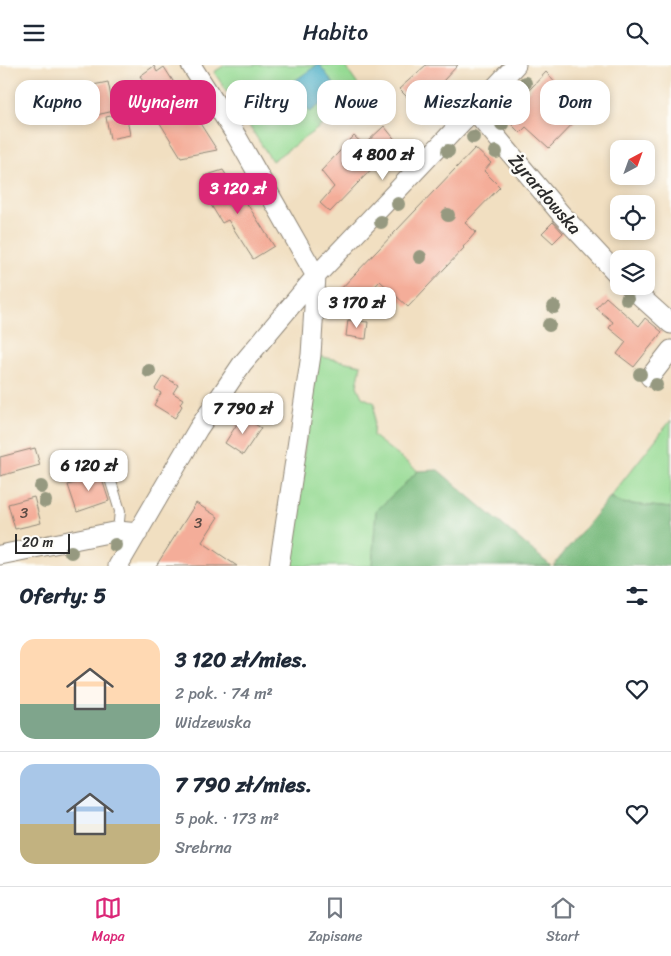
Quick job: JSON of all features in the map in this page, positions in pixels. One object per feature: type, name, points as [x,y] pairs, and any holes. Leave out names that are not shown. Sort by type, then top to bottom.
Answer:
[{"type":"street","points":[[191,65],[238,137],[316,275],[311,355],[279,566]]},
{"type":"street","points":[[502,80],[516,65]]},
{"type":"street","points":[[118,566],[220,393],[316,275],[460,125]]},
{"type":"street","name":"Żyrardowska","points":[[487,125],[561,214],[610,266]]},
{"type":"street","points":[[639,295],[671,324]]},
{"type":"street","points":[[650,377],[671,350]]},
{"type":"street","points":[[0,555],[118,531],[138,533]]},
{"type":"lane","points":[[108,473],[120,511],[118,531]]},
{"type":"green space","points":[[225,65],[344,65],[354,80],[317,80],[317,125],[323,125],[272,161],[249,125],[307,125],[307,80],[226,80],[226,90],[214,72]]},
{"type":"green space","points":[[318,356],[361,365],[357,386],[362,397],[375,403],[373,436],[418,471],[376,511],[372,566],[287,566]]},
{"type":"green space","points":[[671,420],[671,508],[621,503],[610,497]]},
{"type":"green space","points":[[438,470],[551,566],[372,566],[376,511],[418,471]]},
{"type":"green space","points":[[610,497],[621,503],[671,508],[671,566],[553,566]]},
{"type":"water","points":[[317,65],[320,65],[331,80],[317,80],[317,107],[310,112],[307,108],[307,80],[296,80]]},
{"type":"building","points":[[426,65],[458,65],[444,80],[409,80]]},
{"type":"building","points":[[154,66],[157,72],[164,67],[172,80],[143,80],[140,76]]},
{"type":"building","points":[[546,72],[554,80],[540,80],[540,125],[571,125],[549,148],[526,127],[520,133],[512,125],[530,125],[530,89]]},
{"type":"building","points":[[108,82],[110,112],[100,114],[100,84]]},
{"type":"building","points":[[406,83],[406,96],[399,89]]},
{"type":"building","points":[[110,116],[110,125],[128,125],[130,135],[110,139],[106,117]]},
{"type":"building","points":[[161,125],[201,125],[217,150],[181,157]]},
{"type":"building","points":[[384,126],[406,153],[394,163],[386,154],[330,212],[320,203],[334,187],[321,171],[354,136],[364,145]]},
{"type":"building","points":[[475,148],[491,163],[484,171],[500,187],[465,223],[476,232],[464,248],[408,307],[380,281],[353,310],[336,294]]},
{"type":"building","points":[[223,170],[274,246],[253,259],[228,220],[222,223],[211,205],[220,199],[204,176]]},
{"type":"building","points":[[553,222],[563,233],[553,243],[542,233]]},
{"type":"building","points":[[606,297],[639,326],[645,318],[662,332],[634,367],[617,354],[626,342],[609,328],[613,322],[596,308]]},
{"type":"building","points":[[348,320],[368,322],[366,339],[346,336]]},
{"type":"building","points":[[163,376],[178,385],[173,393],[183,399],[180,404],[182,406],[175,418],[154,405],[161,393],[155,389]]},
{"type":"building","points":[[242,416],[261,428],[243,455],[225,443]]},
{"type":"building","points":[[35,448],[40,465],[0,476],[0,457]]},
{"type":"building","points":[[99,470],[109,501],[77,512],[68,485],[81,481],[80,476]]},
{"type":"building","points":[[34,497],[41,523],[15,529],[8,504]]},
{"type":"building","points":[[196,503],[218,517],[202,542],[237,566],[156,566]]}]
